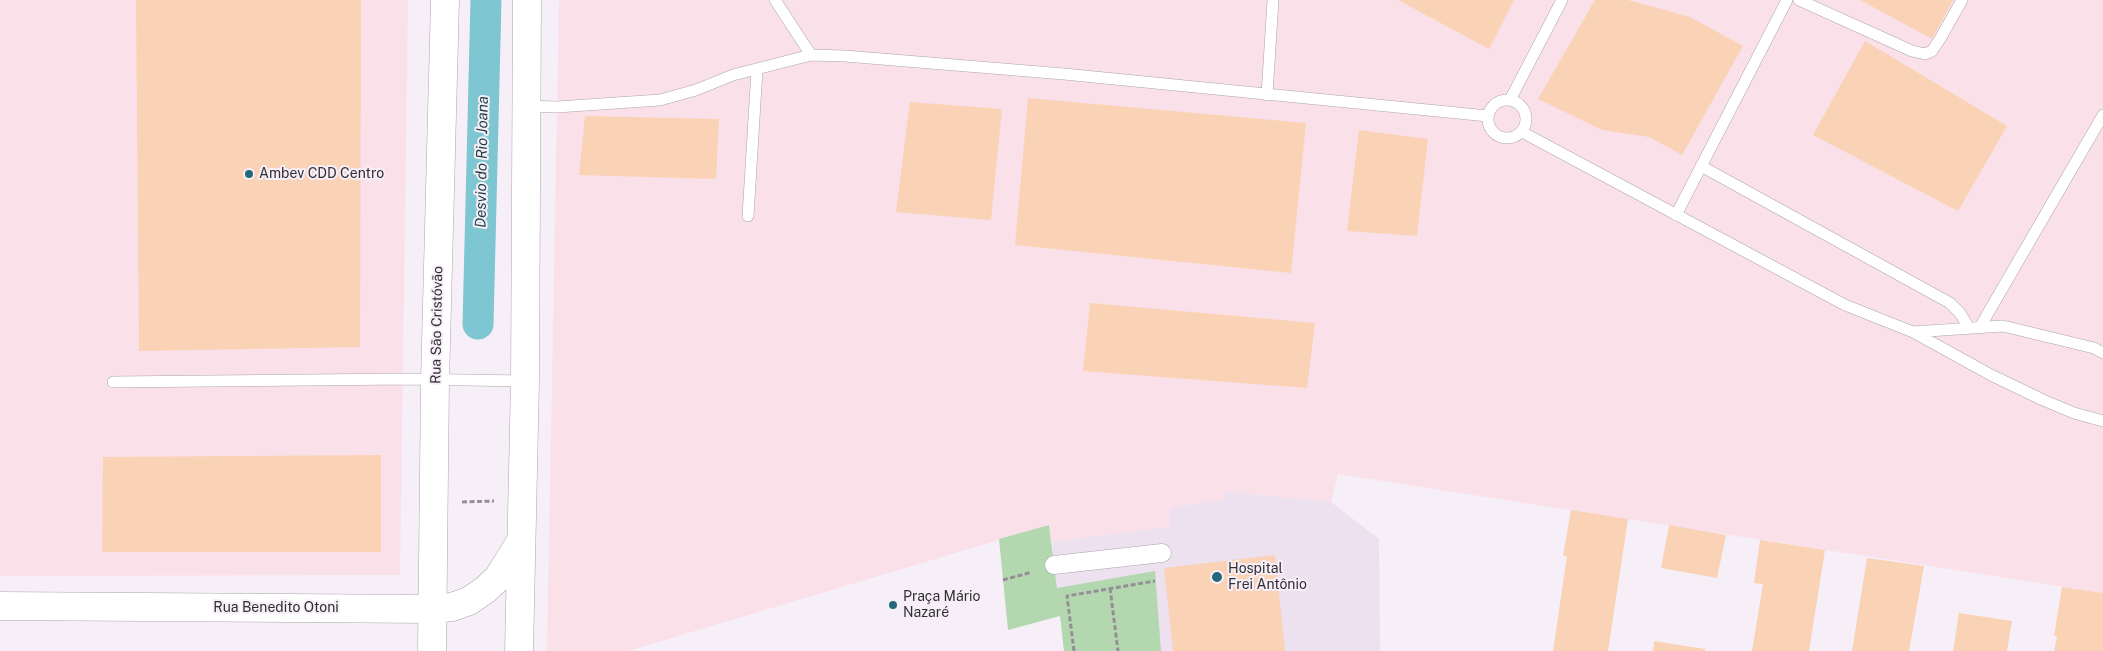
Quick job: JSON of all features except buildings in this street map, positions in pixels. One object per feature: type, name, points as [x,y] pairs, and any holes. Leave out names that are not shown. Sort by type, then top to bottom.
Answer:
[{"type":"street","name":"Rua São Cristóvão","points":[[432,651],[435,381],[445,0]]},
{"type":"street","points":[[519,651],[524,382],[527,0]]},
{"type":"street","name":"Rua Benedito Otoni","points":[[0,606],[432,610],[452,607],[469,601],[485,590],[498,578],[521,540]]},
{"type":"street","points":[[1054,565],[1162,553]]},
{"type":"lane","points":[[775,0],[811,55]]},
{"type":"lane","points":[[1267,95],[1273,0]]},
{"type":"lane","points":[[1510,100],[1562,0]]},
{"type":"lane","points":[[1676,214],[1787,0]]},
{"type":"lane","points":[[1799,0],[1912,51],[1925,54],[1932,51],[1962,0]]},
{"type":"lane","points":[[525,106],[557,107],[660,100],[696,90],[733,75],[811,55],[845,56],[1054,74],[1488,116]]},
{"type":"lane","points":[[748,216],[757,70]]},
{"type":"lane","points":[[1510,100],[1519,105],[1525,113],[1526,123],[1522,132],[1513,138],[1503,138],[1494,134],[1488,126],[1488,116],[1492,107],[1496,104],[1501,101],[1510,100]]},
{"type":"lane","points":[[1975,327],[2103,115]]},
{"type":"lane","points":[[1522,132],[1845,305],[1913,332],[1991,375],[2043,400],[2074,413],[2103,421]]},
{"type":"lane","points":[[1701,166],[1950,303],[1975,327]]},
{"type":"lane","points":[[1913,332],[2003,326],[2094,348],[2103,353]]},
{"type":"lane","points":[[113,382],[406,379],[524,382]]},
{"type":"path","points":[[460,502],[500,501]]},
{"type":"path","points":[[1074,651],[1067,596],[1155,580]]},
{"type":"path","points":[[1110,588],[1118,651]]},
{"type":"shaded area","points":[[0,0],[408,0],[400,575],[0,576]]},
{"type":"shaded area","points":[[559,0],[2103,0],[2103,593],[1338,474],[1331,502],[1226,492],[1225,499],[1170,508],[1171,527],[1052,542],[1049,525],[628,651],[547,651]]},
{"type":"shaded area","name":"Hospital Frei Antônio","points":[[1226,492],[1331,502],[1379,539],[1380,651],[1064,651],[1052,542],[1170,527],[1170,508],[1224,499]]},
{"type":"green space","points":[[1049,525],[1057,588],[1155,571],[1161,651],[1064,651],[1060,616],[1008,630],[999,539]]},
{"type":"waterway","name":"Desvio do Rio Joana","points":[[478,324],[486,0]]},
{"type":"place","name":"Ambev CDD Centro","points":[[249,174]]},
{"type":"place","name":"Hospital Frei Antônio","points":[[1217,577]]},
{"type":"place","name":"Praça Mário Nazaré","points":[[893,605]]}]
